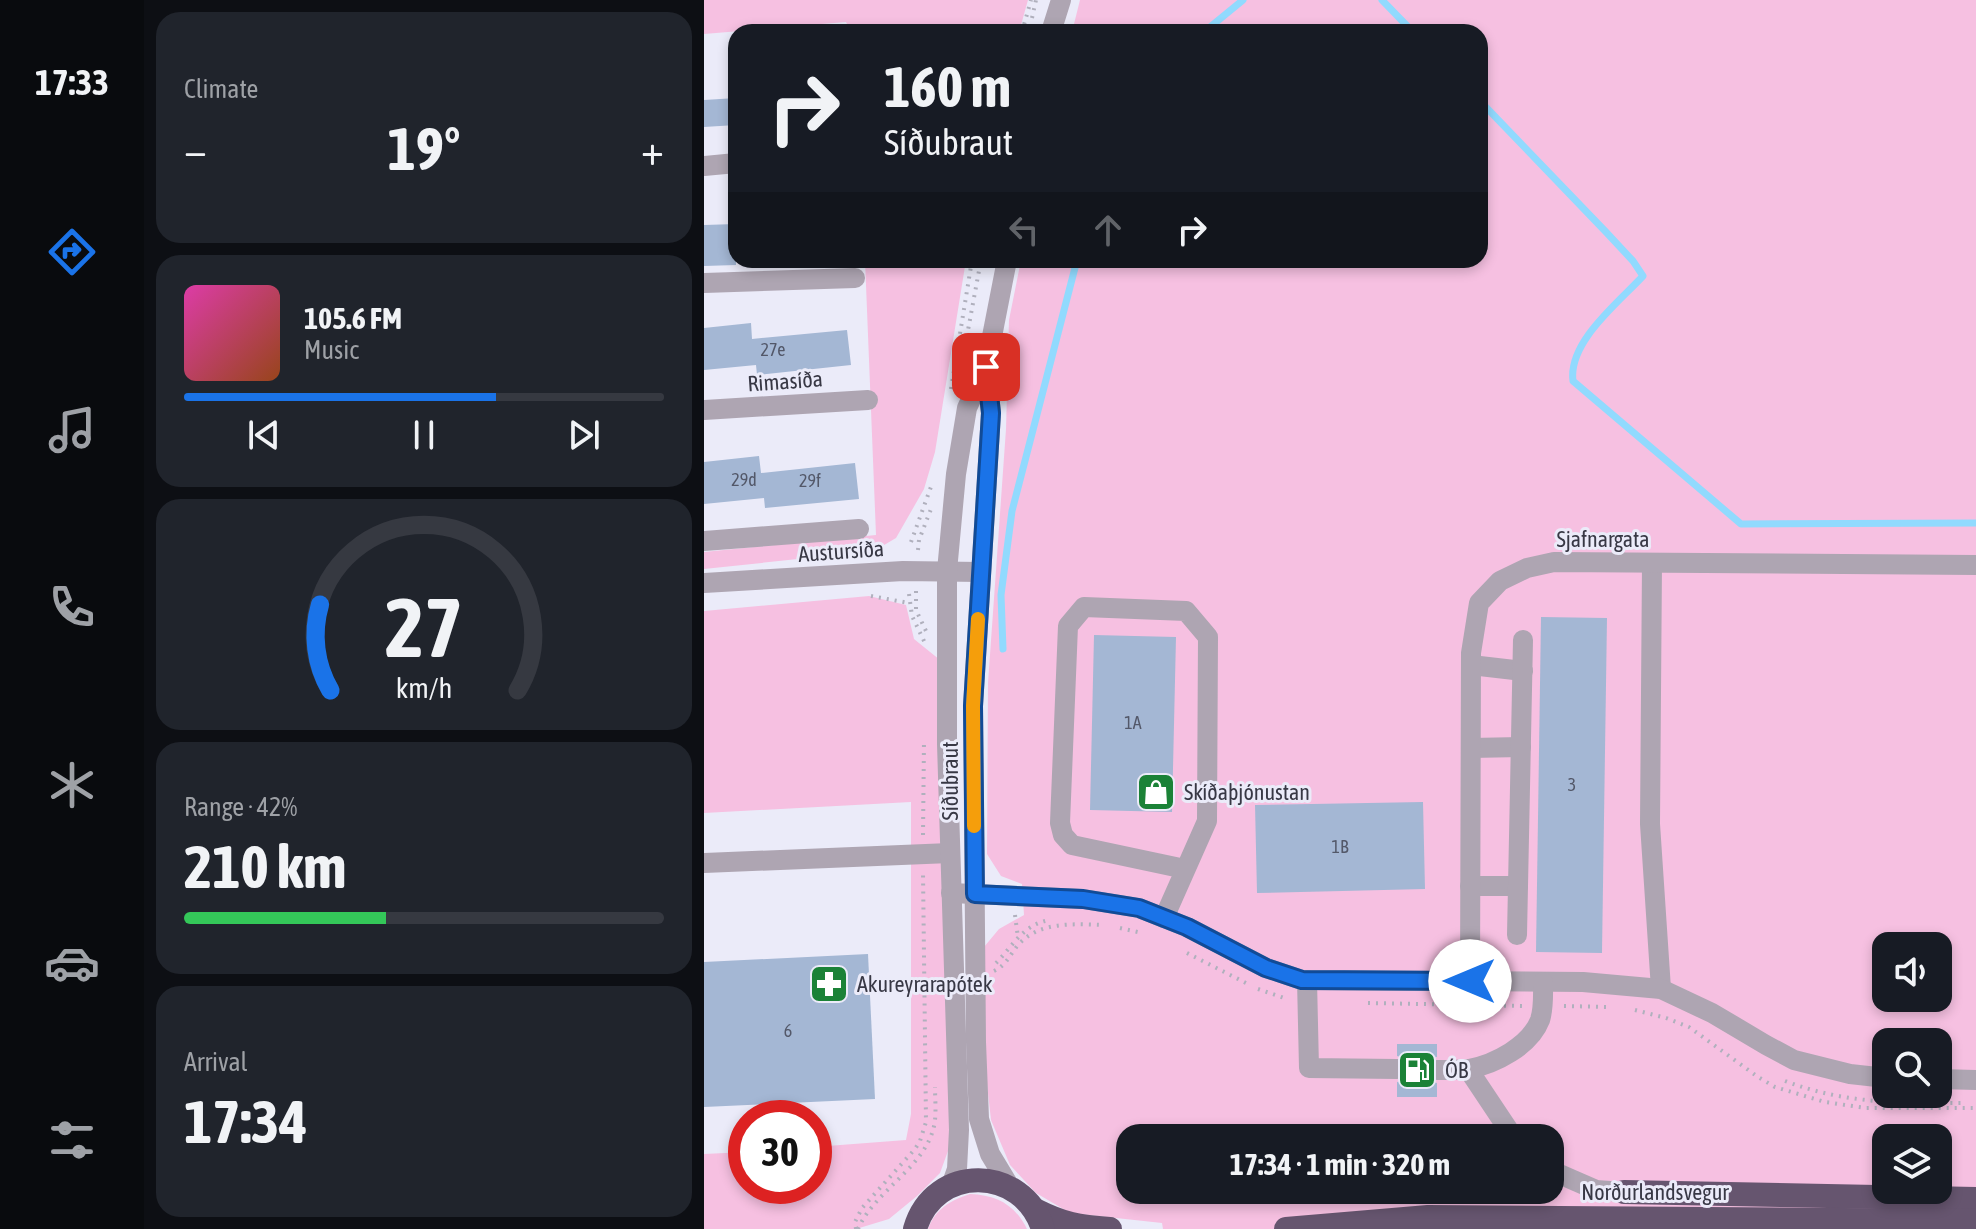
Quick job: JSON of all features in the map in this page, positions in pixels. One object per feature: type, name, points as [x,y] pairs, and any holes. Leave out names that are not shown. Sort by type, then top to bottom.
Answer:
[{"type":"highway","points":[[910,1226],[932,1199],[951,1186],[981,1180],[1010,1187],[1024,1197],[1039,1219],[1110,1229]]},
{"type":"highway","points":[[1624,1192],[1976,1199]]},
{"type":"highway","name":"Norðurlandsvegur","points":[[1286,1229],[1428,1217],[1976,1221]]},
{"type":"street","points":[[1054,24],[1061,0]]},
{"type":"street","points":[[704,166],[728,164]]},
{"type":"street","name":"Síðubraut","points":[[951,1186],[957,1169],[959,1130],[947,744],[947,571],[956,474],[967,408],[986,367],[1005,268]]},
{"type":"street","points":[[704,283],[855,278]]},
{"type":"street","name":"Síðubraut","points":[[986,367],[991,413],[973,706],[976,1042],[979,1119],[990,1154],[1010,1187]]},
{"type":"street","name":"Rimasíða","points":[[704,410],[868,400]]},
{"type":"street","points":[[704,541],[859,529]]},
{"type":"street","name":"Sjafnargata","points":[[1470,981],[1471,653],[1479,603],[1500,581],[1527,568],[1554,562],[1976,565]]},
{"type":"street","points":[[1652,563],[1650,824],[1661,989]]},
{"type":"street","name":"Austursíða","points":[[704,583],[903,571],[981,572]]},
{"type":"street","points":[[1164,918],[1207,821],[1208,637],[1186,611],[1084,607],[1068,626],[1060,823],[1063,835],[1072,845],[1185,869]]},
{"type":"street","points":[[1517,935],[1523,640]]},
{"type":"street","points":[[1471,665],[1523,671]]},
{"type":"street","points":[[1471,748],[1521,747]]},
{"type":"street","points":[[704,863],[950,853]]},
{"type":"street","points":[[1470,886],[1518,886]]},
{"type":"street","points":[[951,893],[1083,899],[1139,908],[1187,927],[1266,968],[1307,980],[1583,982],[1661,989],[1712,1013],[1794,1060],[1872,1076]]},
{"type":"street","points":[[1307,980],[1309,1068],[1397,1069]]},
{"type":"street","points":[[1437,1070],[1468,1069],[1500,1058],[1519,1046],[1540,1020],[1543,982]]},
{"type":"street","points":[[1468,1069],[1505,1124]]},
{"type":"street","points":[[1952,1079],[1976,1080]]},
{"type":"street","points":[[1564,1176],[1596,1190],[1624,1192]]},
{"type":"path","points":[[1024,24],[1031,0]]},
{"type":"path","points":[[909,594],[912,616],[922,636],[925,652]]},
{"type":"path","points":[[915,596],[915,605]]},
{"type":"path","points":[[857,1229],[855,1222],[862,1208],[915,1149],[924,1131],[924,726]]},
{"type":"path","points":[[1013,896],[1019,944]]},
{"type":"path","points":[[976,972],[1003,967],[1029,934],[1045,927],[1077,924],[1110,926],[1142,933]]},
{"type":"path","points":[[1183,950],[1265,992],[1281,998],[1307,1001]]},
{"type":"path","points":[[924,974],[954,973]]},
{"type":"path","points":[[1355,1003],[1608,1007]]},
{"type":"path","points":[[1624,1007],[1689,1027],[1775,1087],[1825,1102],[1866,1108],[1976,1108]]},
{"type":"path","points":[[857,1229],[929,1141],[935,1120],[934,1075]]},
{"type":"shaded area","points":[[704,0],[1028,0],[1021,24],[728,24],[728,32],[704,34]]},
{"type":"shaded area","points":[[1080,0],[1976,0],[1976,1229],[1163,1229],[1162,1223],[1070,1213],[1036,1193],[1010,1165],[991,1120],[983,1048],[984,947],[999,929],[1024,915],[1022,884],[1001,876],[987,854],[988,683],[1006,429],[1009,320],[1019,268],[1488,268],[1488,24],[1074,24]]},
{"type":"shaded area","points":[[865,268],[965,268],[935,452],[924,489],[896,538],[874,551],[704,569],[704,552],[876,535]]},
{"type":"shaded area","points":[[869,596],[906,605],[914,639],[940,660],[952,1140],[940,1173],[917,1196],[889,1219],[856,1229],[704,1229],[704,1154],[728,1153],[728,1204],[832,1204],[832,1146],[906,1140],[911,1114],[911,802],[704,813],[704,611]]},
{"type":"shaded area","points":[[970,1194],[1004,1203],[1017,1214],[1027,1229],[928,1229],[944,1206]]},
{"type":"building","points":[[728,98],[728,126],[704,127],[704,100]]},
{"type":"building","points":[[728,224],[728,265],[704,266],[704,225]]},
{"type":"building","points":[[751,323],[752,339],[847,330],[851,365],[757,375],[756,365],[704,370],[704,328]]},
{"type":"building","points":[[759,456],[761,473],[855,463],[859,499],[765,508],[764,498],[704,504],[704,462]]},
{"type":"building","points":[[1541,617],[1607,618],[1602,953],[1536,952]]},
{"type":"building","points":[[1094,635],[1176,637],[1172,812],[1090,810]]},
{"type":"building","points":[[1423,802],[1425,889],[1257,893],[1255,805]]},
{"type":"building","points":[[868,954],[875,1099],[728,1100],[728,1106],[704,1107],[704,962]]},
{"type":"building","points":[[1397,1044],[1437,1044],[1437,1057],[1426,1063],[1424,1071],[1430,1081],[1437,1083],[1437,1097],[1397,1097],[1397,1082],[1408,1076],[1410,1068],[1404,1058],[1397,1056]]},
{"type":"waterway","points":[[1214,24],[1243,0]]},
{"type":"waterway","points":[[1382,0],[1405,24]]},
{"type":"waterway","points":[[1488,109],[1633,261],[1643,276],[1586,338],[1578,352],[1573,381],[1741,524],[1976,523]]},
{"type":"waterway","points":[[1003,649],[1001,595],[1012,511],[1075,268]]},
{"type":"tunnel","points":[[1397,1069],[1437,1070]]},
{"type":"slow traffic","points":[[974,826],[973,706],[978,619]]},
{"type":"place","name":"Skíðaþjónustan","points":[[1156,792]]},
{"type":"place","name":"Akureyrarapótek","points":[[829,984]]},
{"type":"place","name":"ÓB","points":[[1417,1070]]},
{"type":"route","points":[[986,367],[991,413],[973,706],[975,894],[1083,899],[1139,908],[1187,927],[1266,968],[1302,980],[1470,981]]}]
